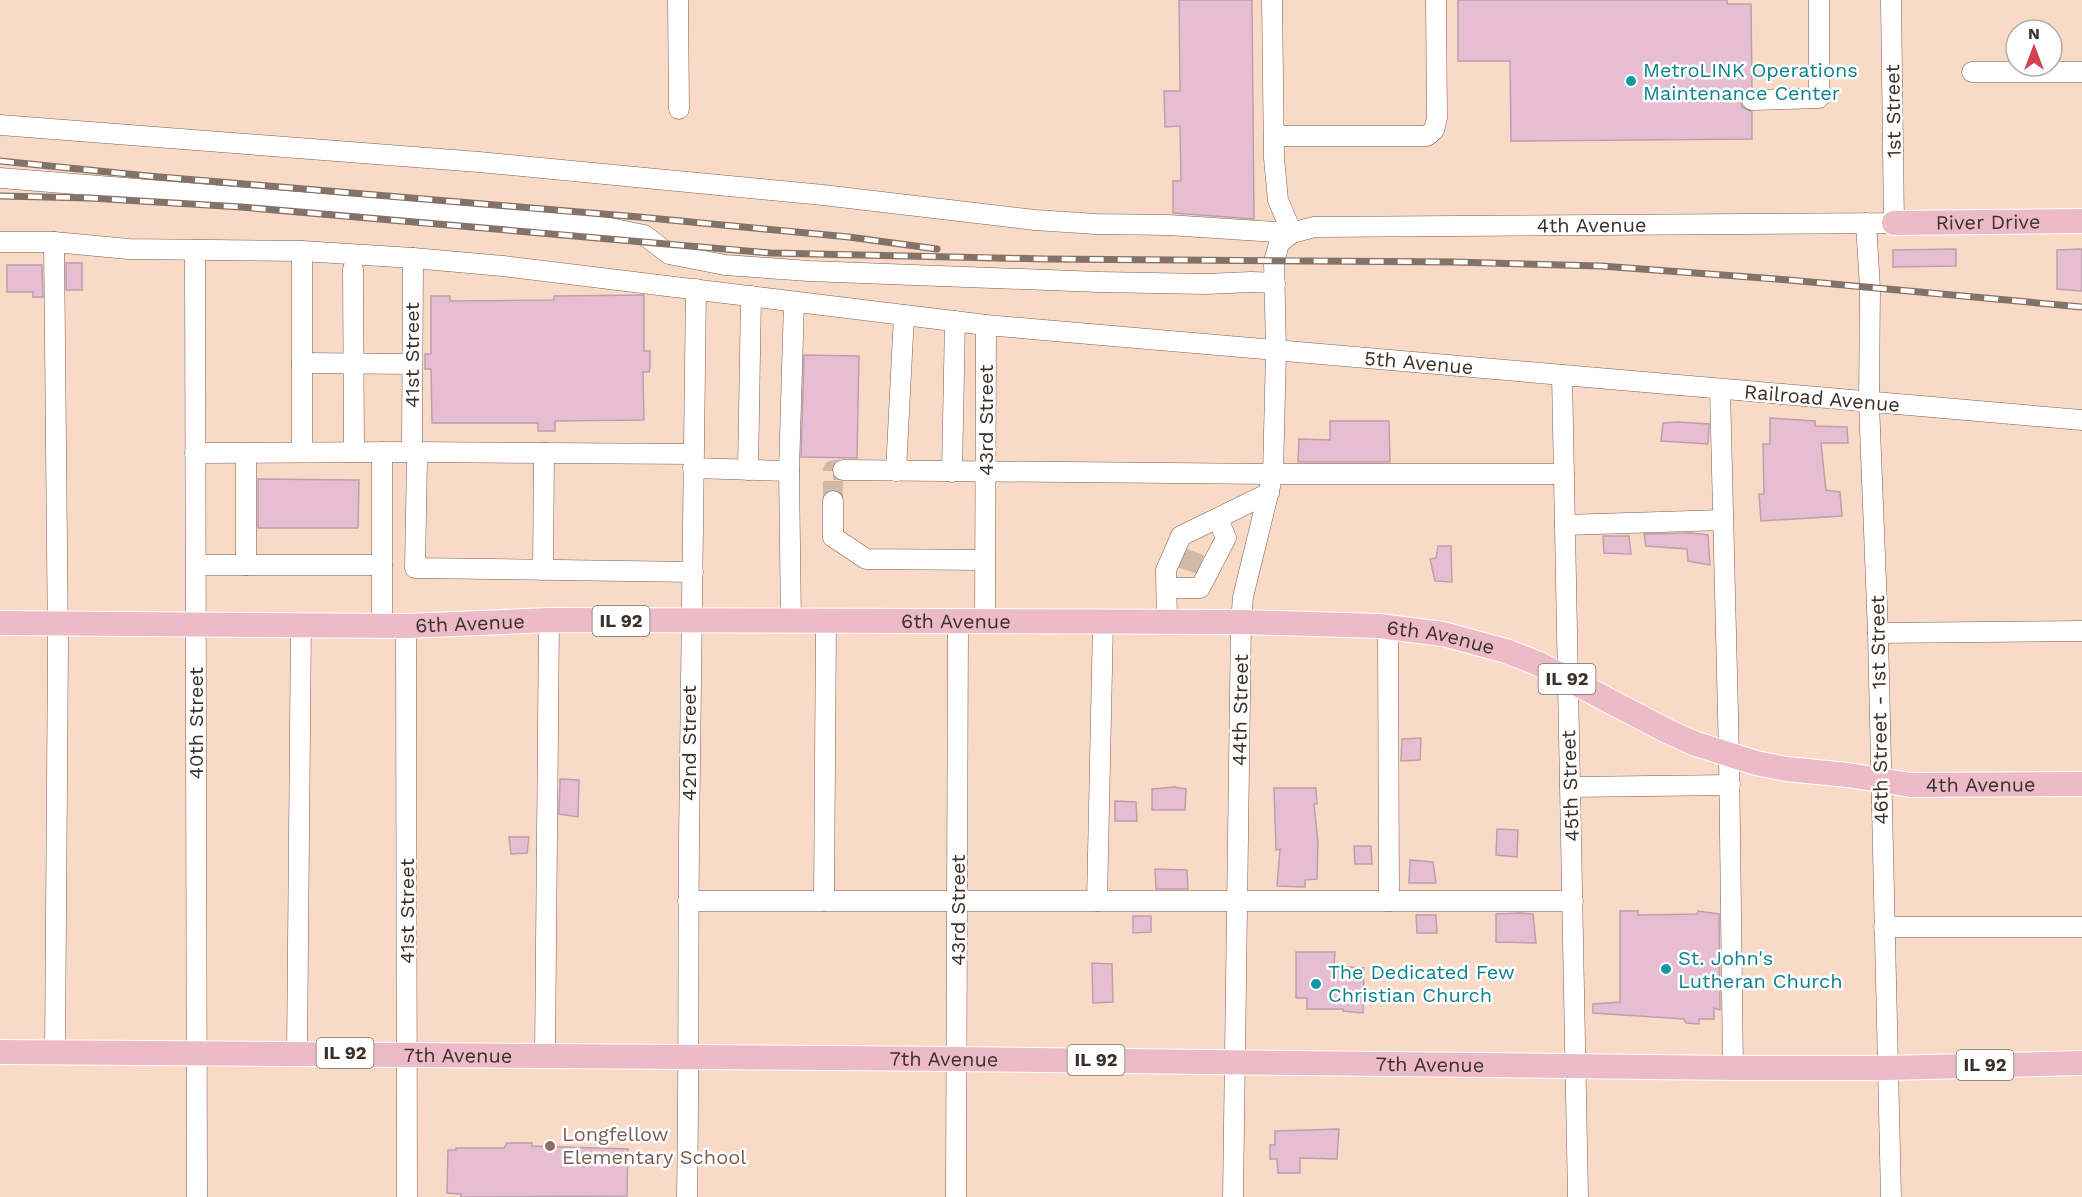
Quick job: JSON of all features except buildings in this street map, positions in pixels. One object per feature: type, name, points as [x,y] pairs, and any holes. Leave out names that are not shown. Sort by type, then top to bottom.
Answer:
[{"type":"main road","name":"River Drive","points":[[1894,223],[2082,221]]},
{"type":"main road","name":"6th Avenue","points":[[0,623],[406,626],[549,620],[1241,622],[1388,627],[1443,634],[1506,651],[1535,662],[1667,731],[1756,764],[1881,780]]},
{"type":"main road","name":"4th Avenue","points":[[1881,780],[1911,785],[2082,784]]},
{"type":"main road","name":"7th Avenue","points":[[0,1052],[407,1053],[1888,1068]]},
{"type":"main road","name":"IL 92","points":[[1888,1068],[2082,1063]]},
{"type":"street","points":[[678,0],[679,109]]},
{"type":"street","points":[[1272,0],[1274,158],[1278,200],[1292,233]]},
{"type":"street","points":[[1274,136],[1427,136],[1434,130],[1437,118],[1436,0]]},
{"type":"street","points":[[1752,100],[1819,98],[1819,0]]},
{"type":"street","name":"1st Street","points":[[1891,0],[1894,223]]},
{"type":"street","points":[[1972,72],[2082,72]]},
{"type":"street","name":"4th Avenue","points":[[0,125],[479,162],[823,195],[1035,220],[1096,224],[1168,225],[1292,233],[1314,227],[1894,223]]},
{"type":"street","points":[[0,178],[623,229],[644,235],[669,254],[725,265],[810,271],[1099,282],[1275,283]]},
{"type":"street","name":"46th Street - 1st Street","points":[[1866,223],[1870,288],[1869,403],[1878,633],[1891,1197]]},
{"type":"street","name":"44th Street","points":[[1233,1197],[1241,622],[1243,597],[1271,484],[1276,351],[1274,261],[1280,244],[1292,233]]},
{"type":"street","name":"5th Avenue","points":[[0,242],[54,243],[128,249],[302,251],[413,258],[503,266],[986,325],[1563,375]]},
{"type":"street","points":[[54,243],[58,625],[55,1052]]},
{"type":"street","name":"40th Street","points":[[195,250],[197,1197]]},
{"type":"street","points":[[302,251],[302,452]]},
{"type":"street","name":"41st Street","points":[[413,258],[412,452],[417,459],[415,568],[543,570]]},
{"type":"street","points":[[353,269],[354,452]]},
{"type":"street","name":"42nd Street","points":[[687,1197],[688,901],[696,289]]},
{"type":"street","points":[[748,470],[751,296]]},
{"type":"street","points":[[791,622],[789,471],[794,302]]},
{"type":"street","points":[[896,471],[904,315]]},
{"type":"street","points":[[952,472],[956,321]]},
{"type":"street","name":"43rd Street","points":[[986,325],[986,623]]},
{"type":"street","points":[[302,363],[412,364]]},
{"type":"street","name":"Railroad Avenue","points":[[1563,375],[2082,420]]},
{"type":"street","name":"45th Street","points":[[1563,375],[1578,1197]]},
{"type":"street","points":[[1720,389],[1730,755],[1733,1068]]},
{"type":"street","points":[[382,452],[382,625]]},
{"type":"street","points":[[195,453],[544,453],[693,461],[748,470],[789,471]]},
{"type":"street","points":[[246,453],[246,565]]},
{"type":"street","points":[[544,453],[543,570],[693,572]]},
{"type":"street","points":[[843,471],[986,472],[1271,484],[1564,474]]},
{"type":"street","points":[[1167,623],[1166,570],[1177,556],[1181,536],[1218,519],[1271,484]]},
{"type":"street","points":[[833,501],[833,537],[866,559],[986,560]]},
{"type":"street","points":[[1218,519],[1226,538],[1253,556]]},
{"type":"street","points":[[1565,525],[1723,520]]},
{"type":"street","points":[[1168,588],[1200,588],[1206,566],[1226,538]]},
{"type":"street","points":[[196,565],[382,565]]},
{"type":"street","points":[[545,1056],[549,620]]},
{"type":"street","points":[[824,901],[826,622]]},
{"type":"street","name":"43rd Street","points":[[956,1197],[958,622]]},
{"type":"street","points":[[1097,901],[1103,623]]},
{"type":"street","points":[[297,1053],[301,624]]},
{"type":"street","name":"41st Street","points":[[406,626],[406,1197]]},
{"type":"street","points":[[1388,627],[1389,901]]},
{"type":"street","points":[[1878,633],[2082,631]]},
{"type":"street","points":[[1571,787],[1730,785]]},
{"type":"street","points":[[688,901],[1573,901]]},
{"type":"street","points":[[1884,927],[2082,927]]},
{"type":"tunnel","points":[[833,501],[833,470],[843,470]]},
{"type":"tunnel","points":[[1182,558],[1202,565]]},
{"type":"railway","points":[[0,161],[148,176],[639,217],[849,237],[937,249]]},
{"type":"railway","points":[[0,196],[90,198],[241,207],[771,253],[1601,266],[1789,280],[2082,307]]},
{"type":"place","name":"MetroLINK Operations Maintenance Center","points":[[1631,81]]},
{"type":"place","name":"St. John's Lutheran Church","points":[[1666,969]]},
{"type":"place","name":"The Dedicated Few Christian Church","points":[[1316,984]]},
{"type":"place","name":"Longfellow Elementary School","points":[[550,1146]]}]
